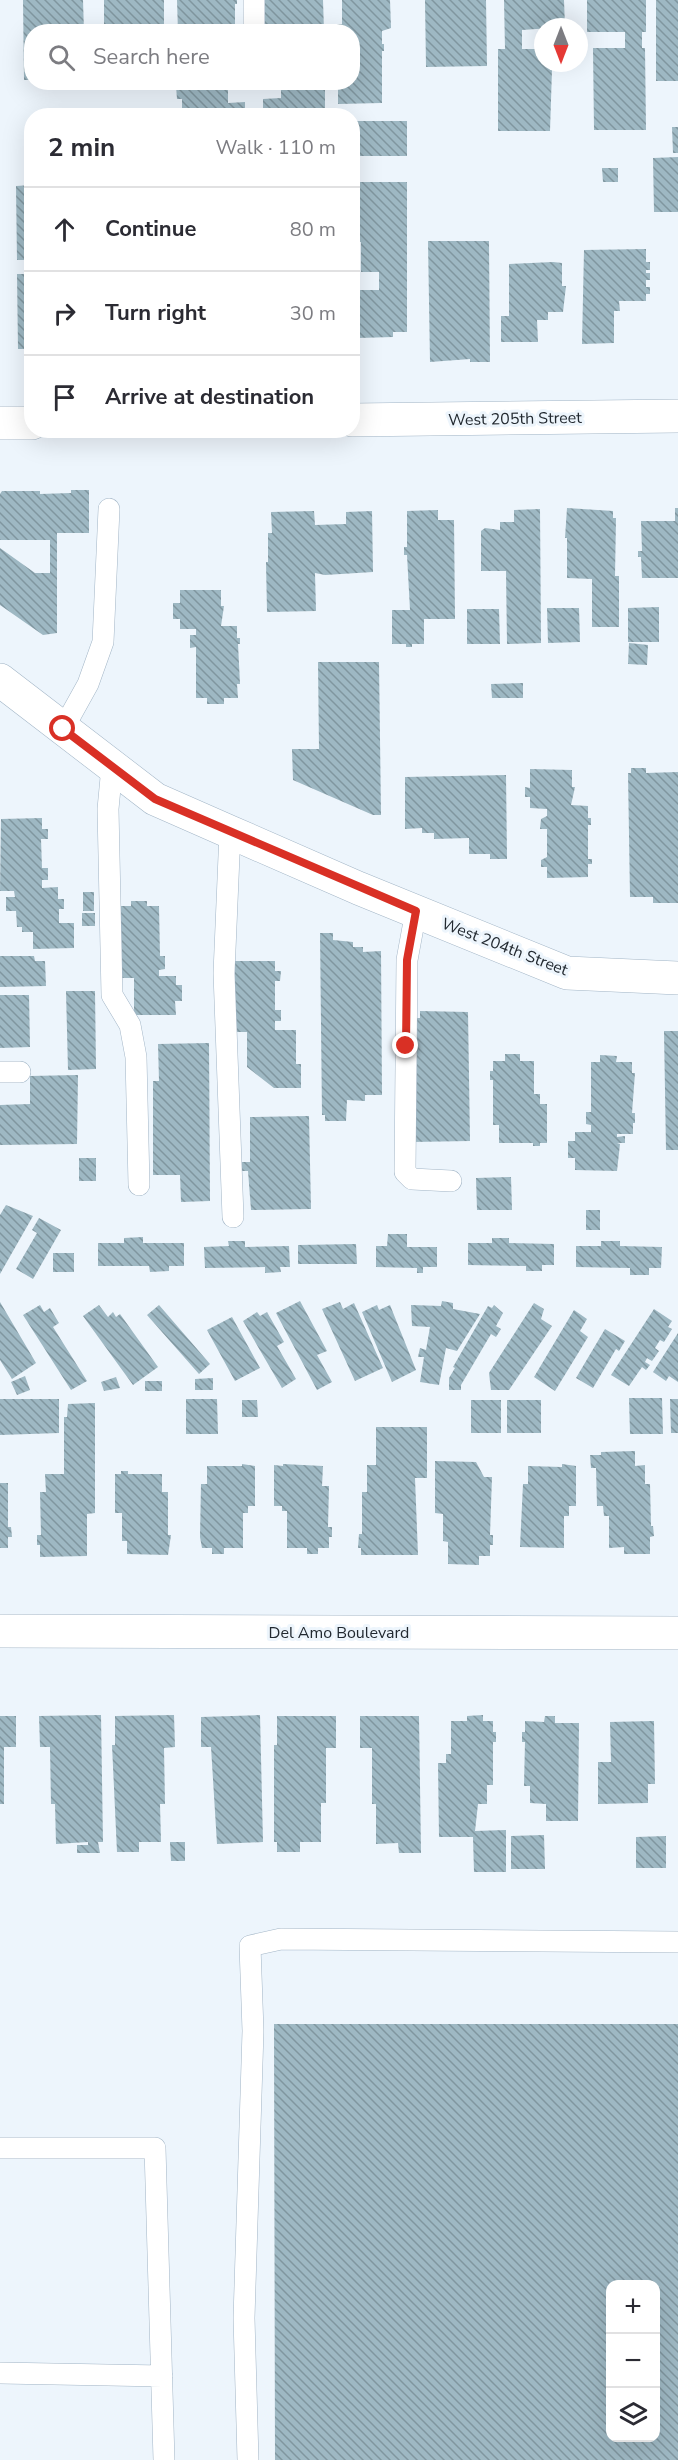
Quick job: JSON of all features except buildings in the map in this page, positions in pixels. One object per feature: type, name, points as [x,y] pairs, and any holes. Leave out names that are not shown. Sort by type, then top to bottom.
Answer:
[{"type":"street","name":"West 205th Street","points":[[360,420],[678,416]]},
{"type":"street","points":[[0,423],[24,423]]},
{"type":"street","name":"West 204th Street","points":[[0,680],[155,799],[230,832],[567,972],[678,978]]},
{"type":"street","name":"Del Amo Boulevard","points":[[0,1631],[678,1633]]},
{"type":"lane","points":[[254,0],[254,24]]},
{"type":"lane","points":[[63,729],[88,684],[103,642],[109,509]]},
{"type":"lane","points":[[112,767],[108,809],[112,995],[130,1024],[136,1057],[139,1185]]},
{"type":"lane","points":[[230,832],[224,973],[233,1217]]},
{"type":"lane","points":[[416,911],[407,960],[405,1172],[412,1179],[451,1181]]},
{"type":"lane","points":[[248,2460],[244,2318],[253,2031],[250,1946],[281,1939],[678,1942]]},
{"type":"lane","points":[[0,2148],[155,2148],[164,2460]]},
{"type":"lane","points":[[0,2373],[162,2376]]},
{"type":"route","points":[[63,729],[155,799],[416,911],[407,960],[406,1046]]}]
